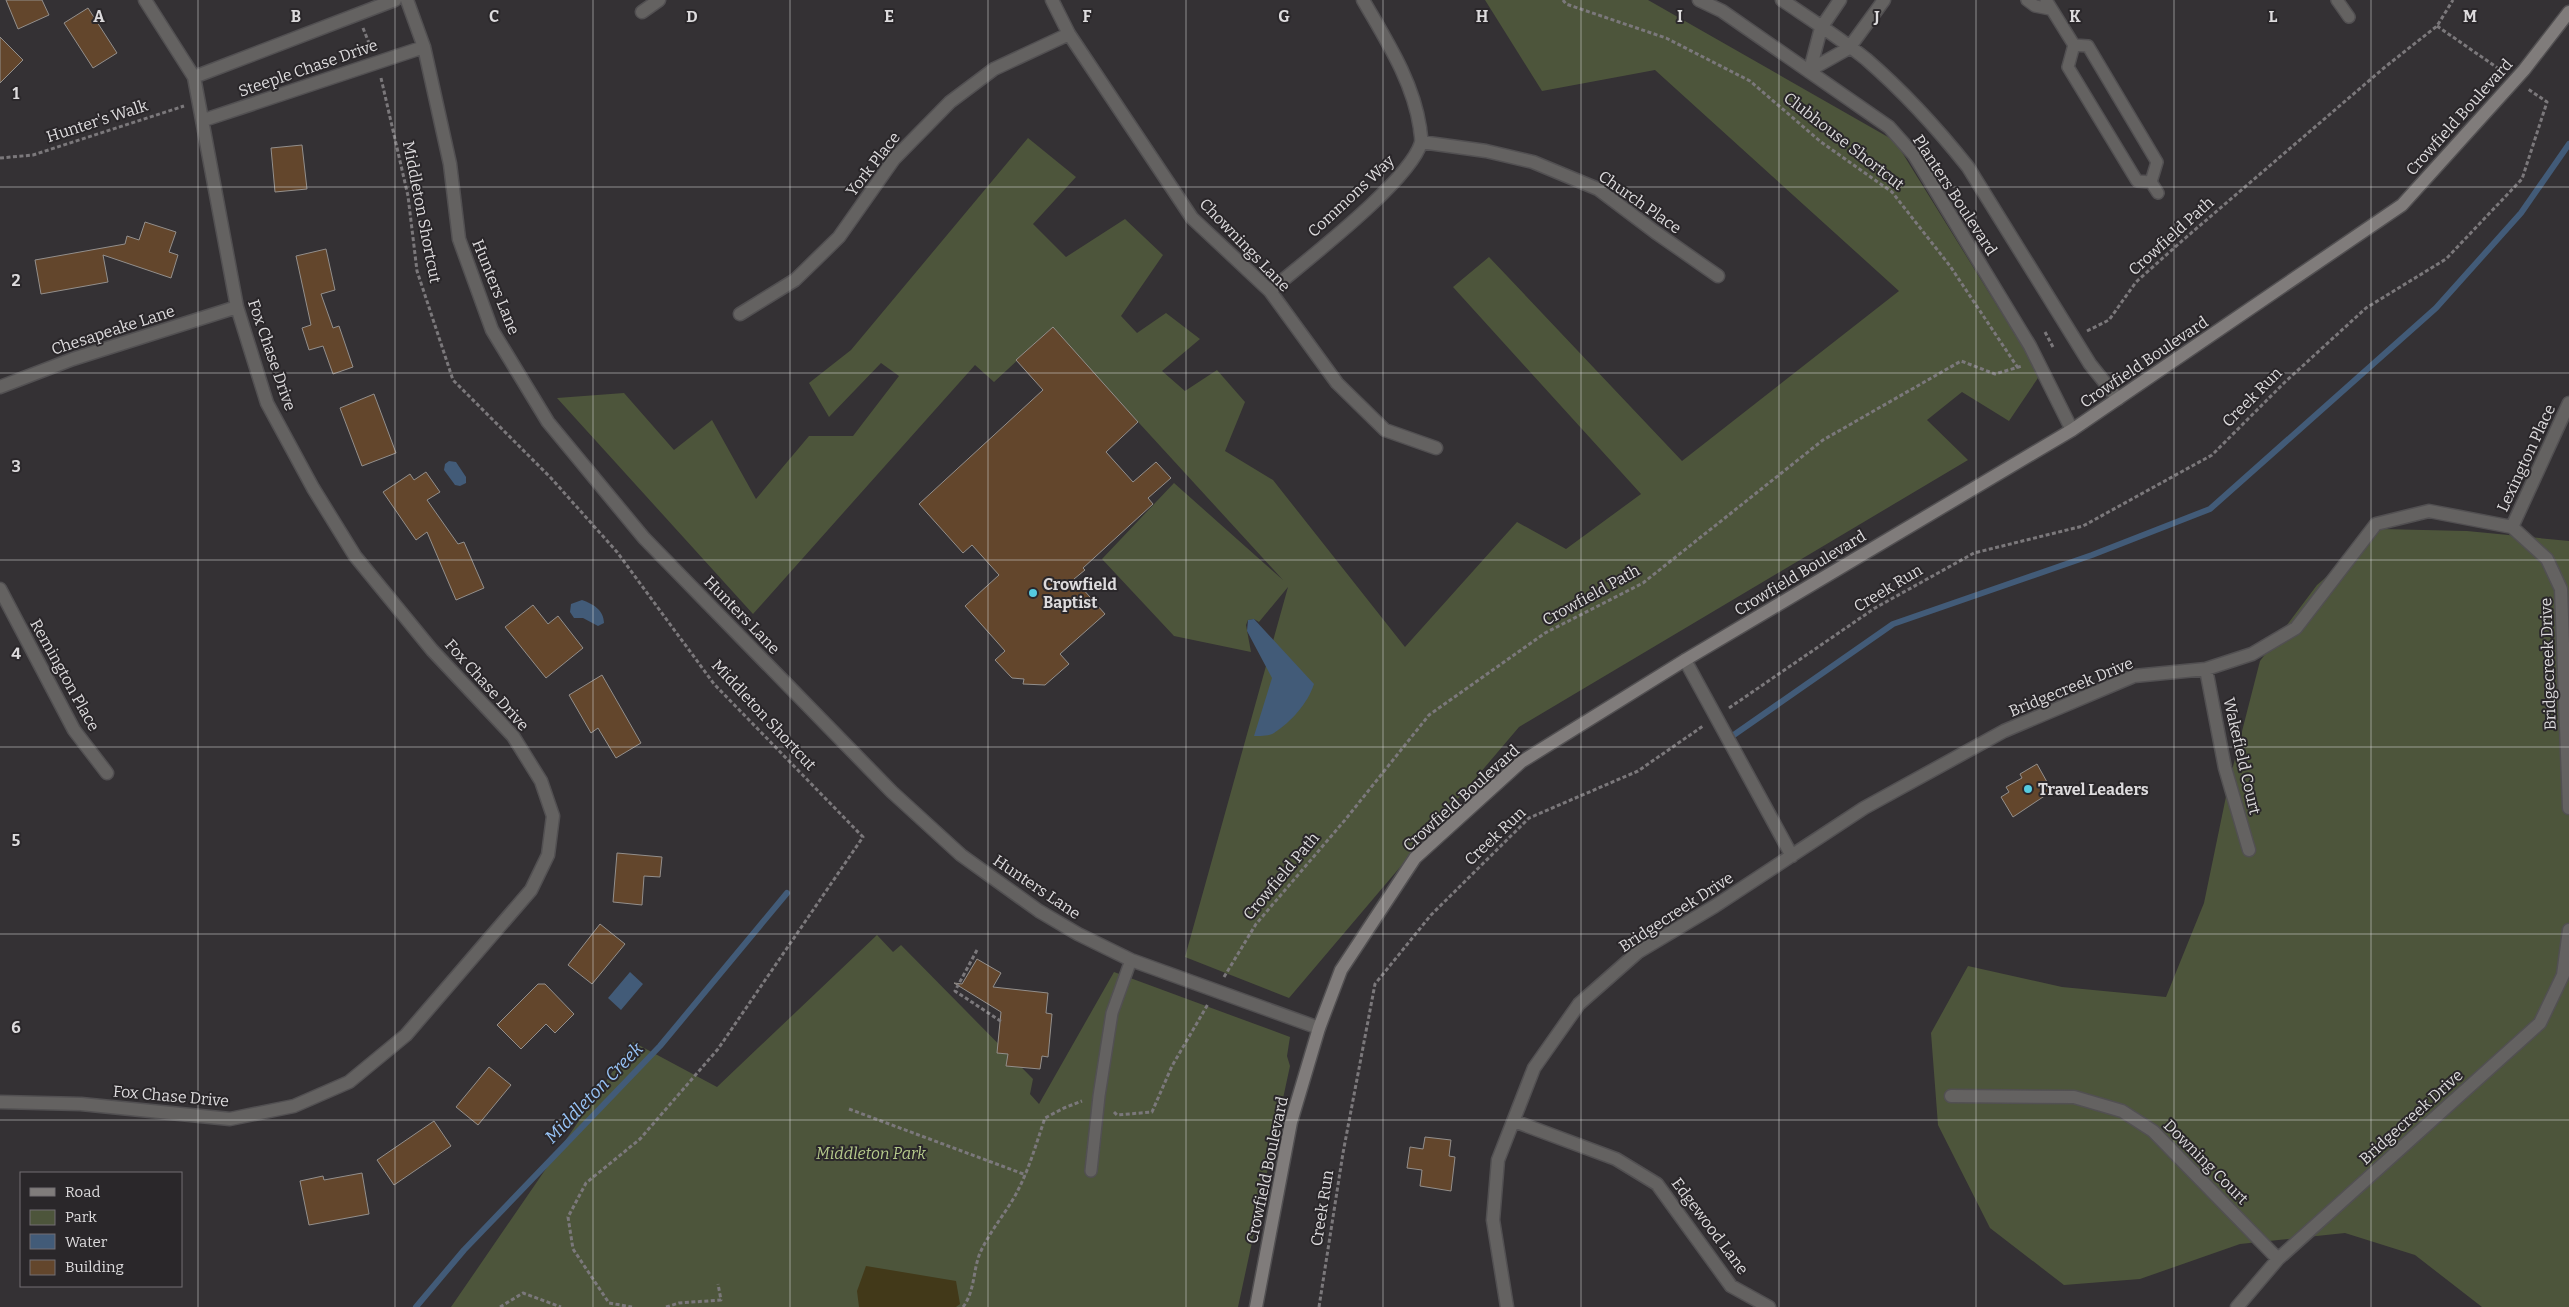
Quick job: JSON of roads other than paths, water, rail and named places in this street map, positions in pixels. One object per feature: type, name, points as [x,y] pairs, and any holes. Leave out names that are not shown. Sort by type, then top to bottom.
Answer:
[{"type":"main road","name":"Crowfield Boulevard","points":[[1256,1307],[1291,1122],[1319,1028],[1342,970],[1415,858],[1521,762],[1685,660],[2072,430],[2402,205],[2515,80],[2569,12]]},
{"type":"street","points":[[145,0],[194,77]]},
{"type":"street","name":"Steeple Chase Drive","points":[[194,77],[395,0]]},
{"type":"street","name":"Hunters Lane","points":[[406,0],[424,47],[450,164],[459,239],[492,330],[548,422],[644,538],[892,792],[961,855],[1039,911],[1131,960],[1319,1028]]},
{"type":"street","points":[[642,12],[659,0]]},
{"type":"street","name":"Chownings Lane","points":[[1052,0],[1069,34],[1192,218],[1270,291],[1337,383],[1385,430],[1436,448]]},
{"type":"street","points":[[1363,0],[1396,58],[1417,111],[1422,142]]},
{"type":"street","name":"Planters Boulevard","points":[[1699,0],[1722,11],[1810,70],[1889,127],[1914,155],[2036,359],[2072,430]]},
{"type":"street","name":"Planters Boulevard","points":[[1782,0],[1865,58],[1910,101],[1968,167],[2090,364],[2118,399]]},
{"type":"street","points":[[1810,70],[1821,28],[1840,0]]},
{"type":"street","points":[[1810,70],[1849,48],[1884,0]]},
{"type":"street","name":"York Place","points":[[740,314],[795,280],[839,237],[894,159],[950,102],[994,69],[1069,34]]},
{"type":"street","name":"Steeple Chase Drive","points":[[204,120],[424,47]]},
{"type":"street","name":"Fox Chase Drive","points":[[0,1102],[6,1100],[81,1104],[230,1119],[294,1106],[349,1082],[412,1028],[532,890],[548,855],[553,816],[542,781],[514,736],[432,650],[355,556],[313,488],[268,403],[237,307],[216,200],[204,120],[194,77]]},
{"type":"street","name":"Church Place","points":[[1422,142],[1486,151],[1533,162],[1598,189],[1718,276]]},
{"type":"street","name":"Commons Way","points":[[1270,291],[1368,206],[1405,171],[1422,142]]},
{"type":"street","name":"Chesapeake Lane","points":[[0,387],[73,359],[237,307]]},
{"type":"street","name":"Lexington Place","points":[[2512,527],[2569,403]]},
{"type":"street","name":"Bridgecreek Drive","points":[[1506,1307],[1493,1220],[1498,1160],[1534,1068],[1579,1004],[1638,952],[1715,906],[1864,808],[2004,731],[2134,676],[2206,669],[2252,654],[2296,628],[2376,524],[2429,511],[2512,527],[2547,559],[2561,589],[2569,808]]},
{"type":"street","name":"Remington Place","points":[[0,589],[74,730],[107,772]]},
{"type":"street","points":[[1685,660],[1792,856]]},
{"type":"street","name":"Wakefield Court","points":[[2206,669],[2225,768],[2249,850]]},
{"type":"street","name":"Bridgecreek Drive","points":[[2237,1307],[2278,1259],[2540,1023],[2563,976],[2569,930]]},
{"type":"street","name":"Downing Court","points":[[1951,1096],[2074,1097],[2122,1111],[2153,1131],[2278,1259]]},
{"type":"street","name":"Edgewood Lane","points":[[1514,1121],[1616,1159],[1657,1184],[1731,1286],[1769,1307]]},
{"type":"lane","points":[[2027,0],[2036,6],[2048,4],[2074,45],[2068,67],[2137,181],[2151,182]]},
{"type":"lane","points":[[2337,0],[2349,17]]},
{"type":"lane","points":[[2074,45],[2088,46],[2157,162],[2151,182],[2158,193]]},
{"type":"lane","points":[[1091,1171],[1098,1096],[1112,1013],[1131,960]]},
{"type":"water","points":[[449,461],[456,462],[466,477],[466,483],[460,486],[455,485],[444,470],[445,464]]},
{"type":"water","points":[[582,600],[600,611],[604,618],[604,623],[598,626],[583,618],[574,618],[570,612],[571,604]]},
{"type":"water","points":[[1254,619],[1314,684],[1308,698],[1293,718],[1274,733],[1262,736],[1254,736],[1272,678],[1247,631],[1248,620]]},
{"type":"water","points":[[630,972],[643,984],[621,1010],[608,998]]},
{"type":"waterway","points":[[1728,739],[1893,624],[2092,555],[2210,509],[2436,308],[2521,213],[2569,144]]},
{"type":"waterway","name":"Middleton Creek","points":[[416,1307],[464,1250],[660,1046],[787,893]]},
{"type":"place","name":"Crowfield Baptist","points":[[1033,593]]},
{"type":"place","name":"Travel Leaders","points":[[2028,789]]},
{"type":"park label","name":"Middleton Park","points":[[871,1153]]}]
